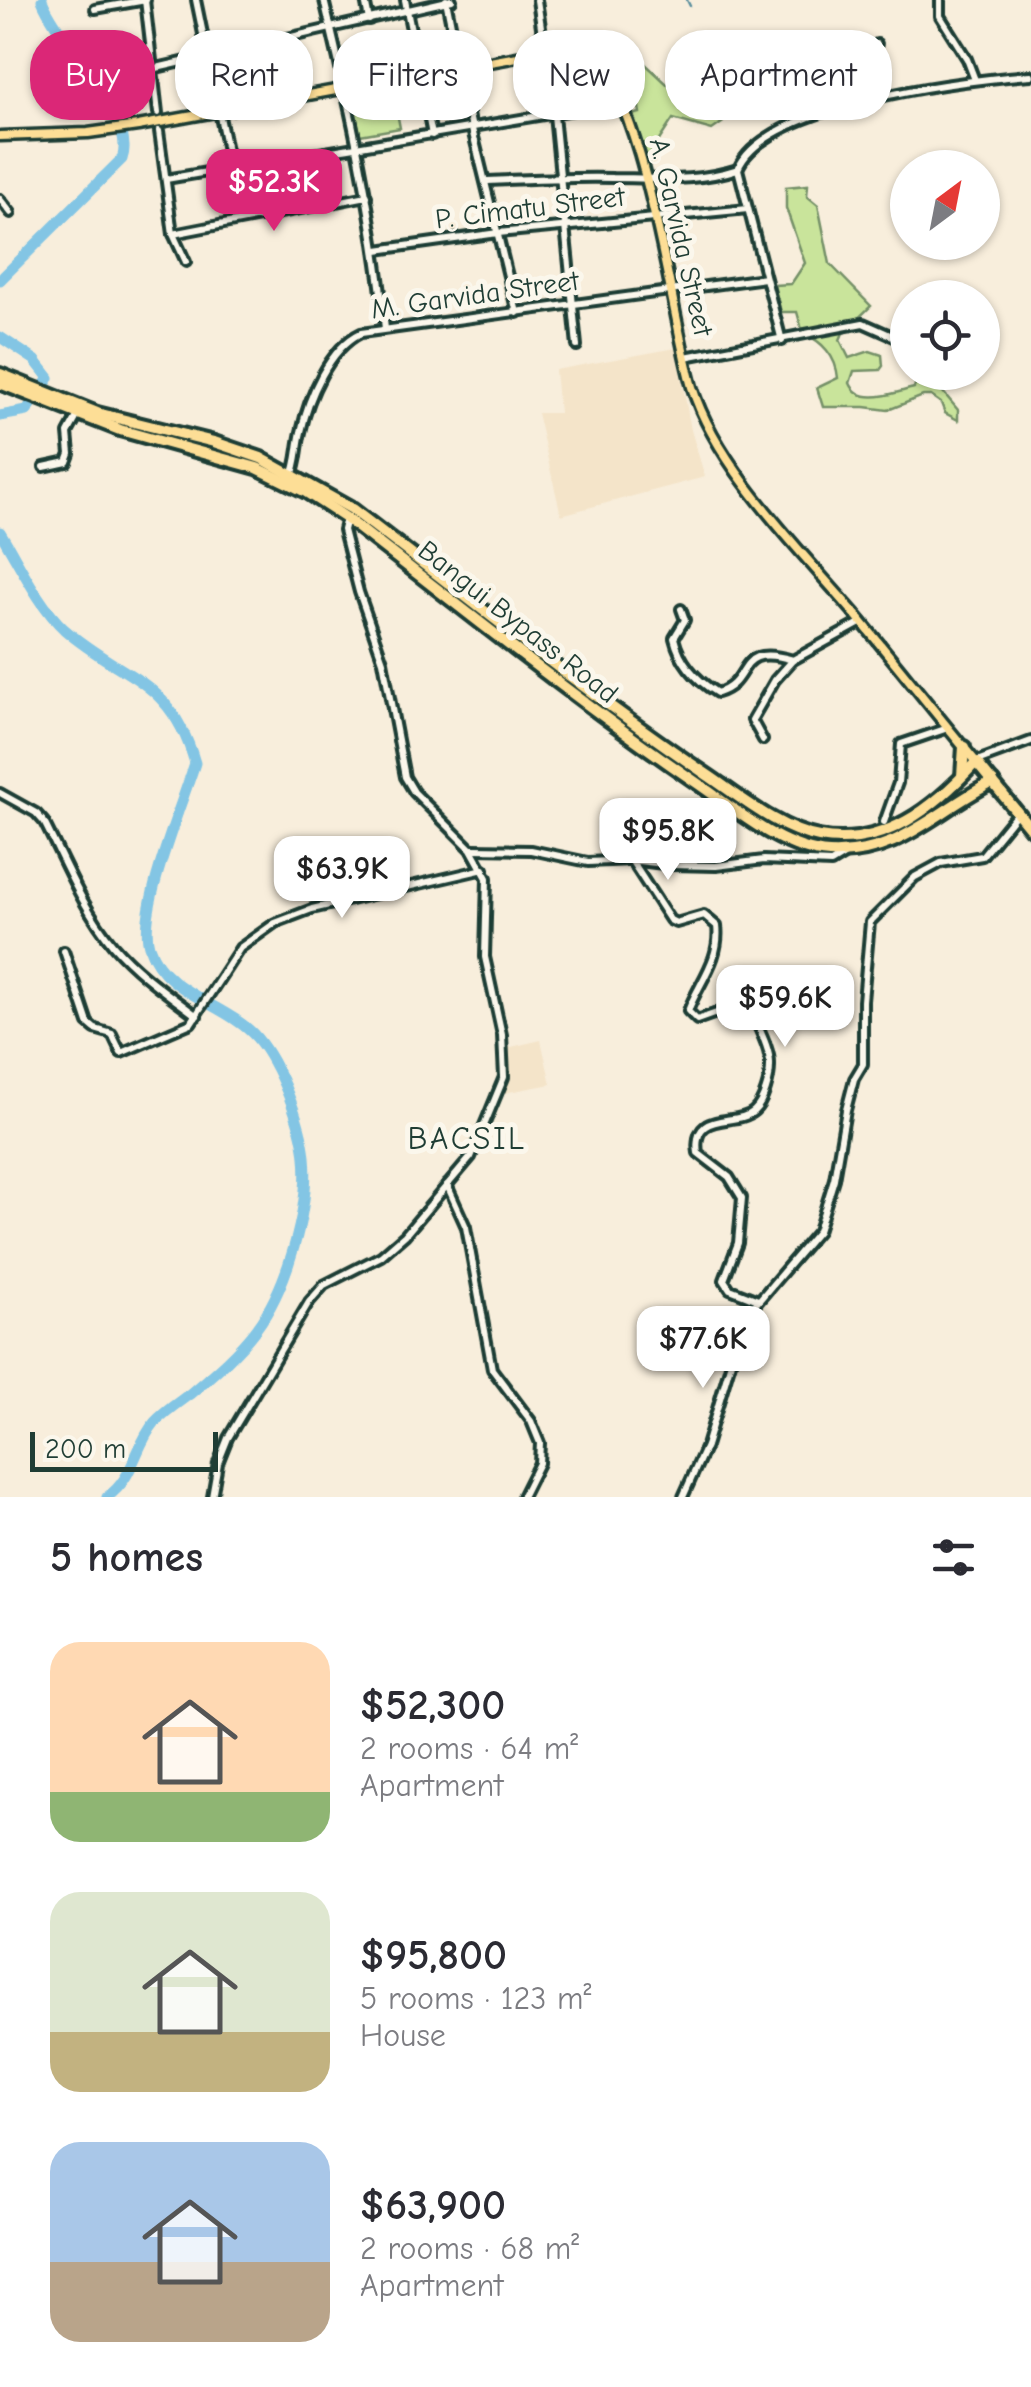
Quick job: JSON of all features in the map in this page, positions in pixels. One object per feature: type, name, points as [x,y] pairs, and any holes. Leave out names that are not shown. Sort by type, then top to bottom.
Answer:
[{"type":"highway","name":"Bangui Bypass Road","points":[[0,374],[120,430],[291,478],[349,513],[637,727],[785,824],[818,837],[850,838],[890,831],[928,807],[976,762]]},
{"type":"highway","name":"Bangui Bypass Road","points":[[0,383],[23,387]]},
{"type":"highway","name":"Bangui Bypass Road","points":[[349,513],[584,702],[738,811],[797,846],[817,852],[849,852],[894,842],[993,782]]},
{"type":"highway","points":[[961,778],[964,747]]},
{"type":"highway","points":[[976,762],[1031,828]]},
{"type":"highway","points":[[972,792],[1014,808]]},
{"type":"highway","points":[[928,807],[936,818]]},
{"type":"main road","name":"A. Garvida Street","points":[[0,136],[88,133],[175,119]]},
{"type":"main road","name":"A. Garvida Street","points":[[628,120],[695,396],[720,448],[976,762]]},
{"type":"street","points":[[94,10],[146,0],[149,30]]},
{"type":"street","points":[[196,0],[204,30]]},
{"type":"street","points":[[324,0],[333,38]]},
{"type":"street","points":[[365,0],[369,20]]},
{"type":"street","points":[[405,0],[411,30]]},
{"type":"street","points":[[536,0],[541,30]]},
{"type":"street","points":[[940,0],[940,16],[967,59],[975,80]]},
{"type":"street","points":[[313,33],[448,1],[453,30]]},
{"type":"street","points":[[892,95],[975,80],[1031,76]]},
{"type":"street","points":[[155,91],[158,113]]},
{"type":"street","points":[[222,120],[231,170]]},
{"type":"street","points":[[350,120],[377,250],[385,329]]},
{"type":"street","points":[[429,120],[432,135]]},
{"type":"street","points":[[470,120],[517,313]]},
{"type":"street","points":[[166,179],[529,120]]},
{"type":"street","points":[[554,120],[577,346]]},
{"type":"street","points":[[486,181],[560,177],[704,179],[738,169],[753,149],[781,128],[807,120]]},
{"type":"street","points":[[158,131],[174,234],[186,262]]},
{"type":"street","points":[[738,169],[782,341]]},
{"type":"street","points":[[174,234],[367,196]]},
{"type":"street","points":[[0,199],[11,214]]},
{"type":"street","name":"P. Cimatu Street","points":[[377,250],[498,233],[749,209]]},
{"type":"street","name":"M. Garvida Street","points":[[291,478],[304,419],[333,360],[353,337],[385,329],[765,278]]},
{"type":"street","points":[[685,357],[863,324],[890,335]]},
{"type":"street","points":[[44,467],[67,462],[68,432],[80,411]]},
{"type":"street","points":[[212,1497],[218,1463],[228,1438],[309,1302],[324,1286],[394,1246],[447,1185],[475,1150],[505,1070],[502,1035],[485,957],[489,890],[484,869],[404,778],[382,661],[344,530],[349,513]]},
{"type":"street","points":[[681,608],[684,620],[674,642],[678,654],[696,678],[717,693],[734,683],[748,662],[758,656],[770,654],[793,660]]},
{"type":"street","points":[[763,740],[752,720],[775,680],[793,660],[862,622]]},
{"type":"street","points":[[884,822],[902,768],[900,744],[948,728]]},
{"type":"street","points":[[976,762],[1031,741]]},
{"type":"street","points":[[0,793],[36,813],[44,822],[92,914],[115,948],[157,986],[198,1014]]},
{"type":"street","points":[[683,1497],[706,1446],[744,1318],[818,1231],[834,1180],[854,1079],[863,1064],[863,1001],[870,922],[915,877],[940,863],[982,856],[1014,808]]},
{"type":"street","points":[[471,850],[531,850],[588,862],[631,860],[716,866],[764,860],[820,864],[836,862],[849,852]]},
{"type":"street","points":[[631,860],[670,920],[676,923],[704,915],[717,926],[712,961],[688,1011],[692,1017],[698,1020],[746,1006],[752,1012],[771,1064],[756,1110],[704,1127],[697,1144],[698,1153],[729,1178],[742,1198],[738,1243],[724,1280],[730,1290],[758,1300]]},
{"type":"street","points":[[64,950],[85,1016],[95,1029],[112,1034],[122,1053],[181,1030],[198,1014],[240,948],[276,922],[312,909],[484,869]]},
{"type":"street","points":[[447,1185],[466,1227],[492,1369],[531,1421],[540,1443],[539,1463],[522,1497]]},
{"type":"shaded area","points":[[676,348],[691,430],[705,477],[561,515],[537,413],[559,413],[555,370]]},
{"type":"shaded area","points":[[541,1040],[551,1084],[504,1093],[510,1067],[507,1048]]},
{"type":"green space","points":[[645,64],[665,82],[665,120],[672,120],[645,162],[632,120],[645,120]]},
{"type":"green space","points":[[357,120],[398,120],[400,128],[360,135]]},
{"type":"green space","points":[[677,120],[722,123],[712,130]]},
{"type":"green space","points":[[808,185],[807,196],[818,205],[830,264],[871,306],[840,340],[849,358],[870,351],[882,355],[880,370],[854,371],[850,383],[855,390],[861,395],[878,396],[905,390],[941,390],[958,410],[958,420],[945,413],[941,403],[931,396],[888,410],[823,407],[817,388],[838,378],[834,363],[822,345],[803,333],[797,312],[781,312],[774,285],[791,284],[805,263],[786,208],[786,187]]},
{"type":"waterway","points":[[0,280],[122,159],[124,142],[119,122],[42,0]]},
{"type":"waterway","points":[[687,0],[690,6]]},
{"type":"waterway","points":[[0,337],[35,360],[49,378],[27,411],[0,416]]},
{"type":"waterway","points":[[0,532],[38,596],[64,629],[142,682],[158,696],[185,734],[195,763],[155,883],[147,929],[149,946],[168,976],[257,1038],[288,1095],[305,1157],[300,1223],[286,1270],[267,1312],[233,1355],[155,1422],[123,1481],[107,1497]]},
{"type":"district","name":"BACSIL","points":[[467,1138]]}]
